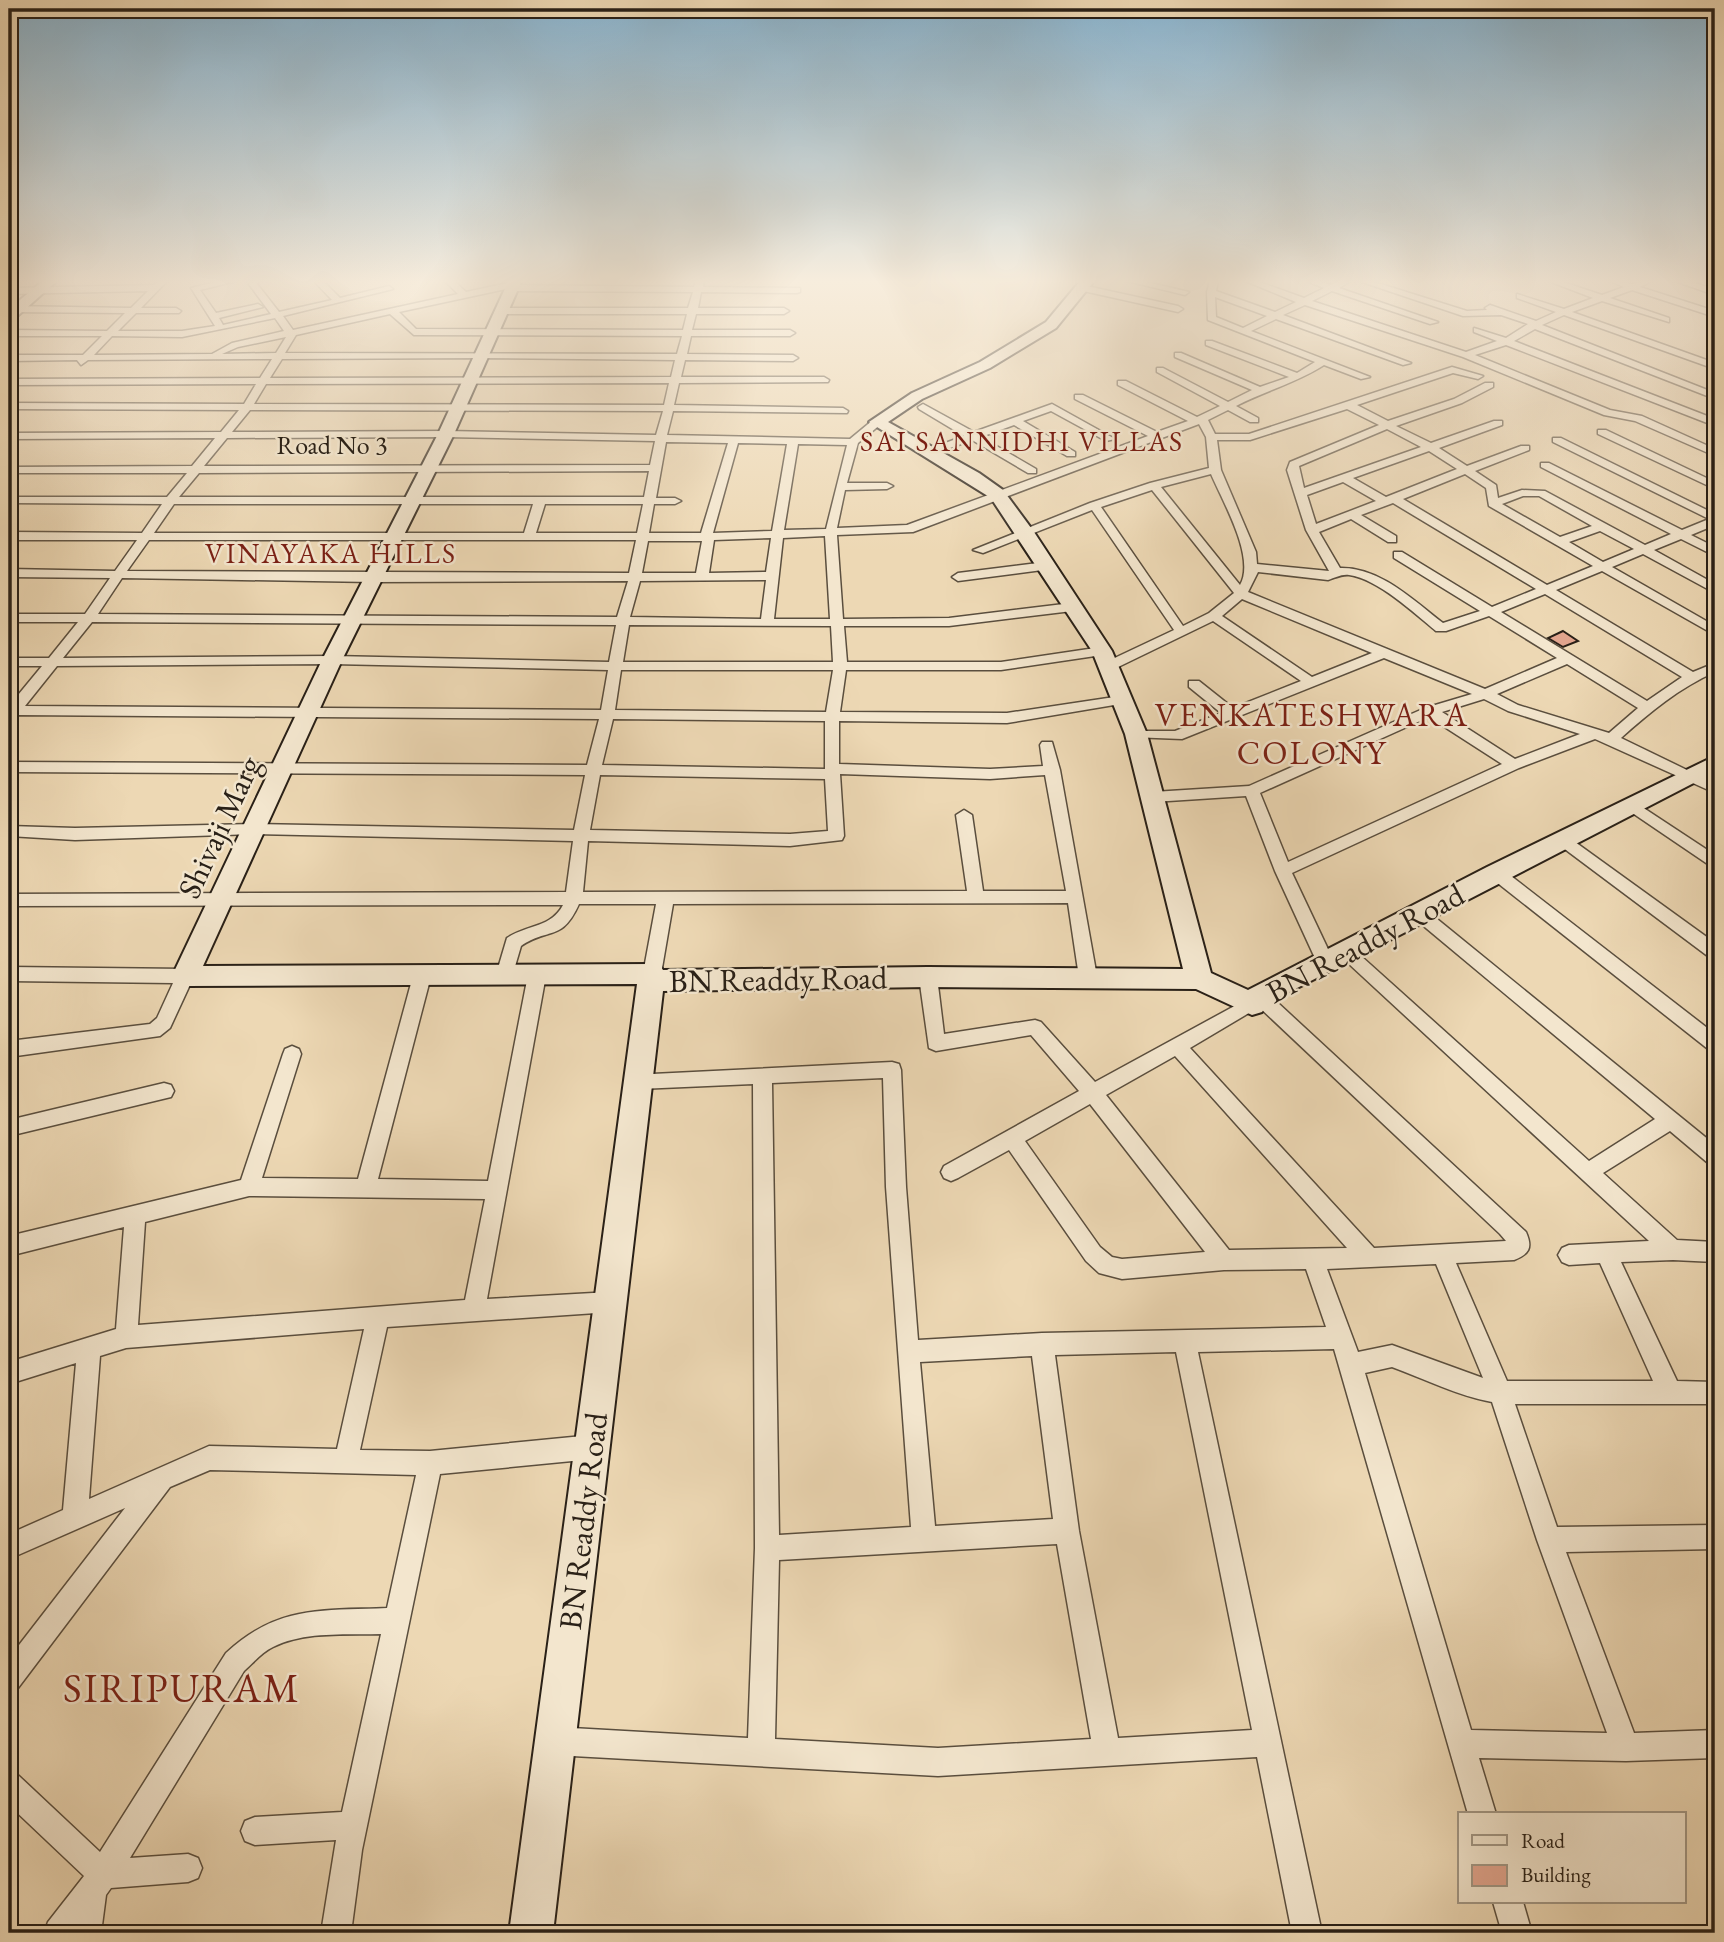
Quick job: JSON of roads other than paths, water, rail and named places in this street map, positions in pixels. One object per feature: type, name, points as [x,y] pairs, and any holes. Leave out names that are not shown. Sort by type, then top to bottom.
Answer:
[{"type":"street","points":[[27,415],[72,371]]},
{"type":"street","points":[[11,713],[55,662],[148,536],[172,498],[225,436],[270,371]]},
{"type":"street","name":"Shivaji Marg","points":[[185,976],[332,660],[446,434],[474,371]]},
{"type":"street","points":[[505,975],[513,943],[528,933],[552,928],[564,919],[574,898],[581,836],[593,771],[635,577],[654,468],[678,371]]},
{"type":"street","points":[[9,831],[75,834],[254,829],[790,839],[836,836],[832,717],[840,666],[831,531],[839,487],[853,442],[877,422],[917,396],[973,371]]},
{"type":"street","points":[[1161,371],[1254,420]]},
{"type":"street","points":[[1215,371],[1260,390]]},
{"type":"street","points":[[1281,371],[1298,377]]},
{"type":"street","points":[[9,536],[707,537],[909,529],[1198,420],[1308,371]]},
{"type":"street","points":[[1348,371],[1365,377]]},
{"type":"street","points":[[1211,437],[1250,437],[1450,371]]},
{"type":"street","points":[[1455,371],[1478,376]]},
{"type":"street","points":[[1505,371],[1608,413],[1638,418],[1715,453]]},
{"type":"street","points":[[1581,371],[1715,423]]},
{"type":"street","points":[[1652,371],[1715,396]]},
{"type":"street","points":[[1534,382],[1547,377]]},
{"type":"street","points":[[9,382],[824,380]]},
{"type":"street","points":[[1692,386],[1703,381]]},
{"type":"street","points":[[9,662],[332,660],[616,666],[1001,666],[1105,659],[1214,616],[1241,594],[1249,581],[1251,567],[1250,552],[1215,470],[1211,437],[1198,420],[1122,383]]},
{"type":"street","points":[[1335,572],[1312,530],[1293,470],[1298,460],[1458,401],[1489,385]]},
{"type":"street","points":[[1079,397],[1156,435]]},
{"type":"street","points":[[1348,405],[1430,447],[1492,487],[1493,504]]},
{"type":"street","points":[[9,406],[669,409],[748,414],[843,411]]},
{"type":"street","points":[[923,407],[1031,471]]},
{"type":"street","points":[[928,453],[1052,407],[1110,439]]},
{"type":"street","points":[[1015,421],[1071,454]]},
{"type":"street","points":[[877,422],[973,477],[997,494],[1025,532],[1105,659],[1136,734],[1199,979]]},
{"type":"street","points":[[1302,493],[1499,423]]},
{"type":"street","points":[[9,435],[18,425]]},
{"type":"street","points":[[810,427],[810,440]]},
{"type":"street","points":[[1602,432],[1715,486]]},
{"type":"street","points":[[9,435],[446,434],[853,442]]},
{"type":"street","points":[[702,577],[707,537],[734,439]]},
{"type":"street","points":[[1557,440],[1715,519]]},
{"type":"street","points":[[766,622],[793,441]]},
{"type":"street","points":[[1312,530],[1525,448]]},
{"type":"street","points":[[1545,465],[1715,551]]},
{"type":"street","name":"Road No 3","points":[[9,470],[654,468]]},
{"type":"street","points":[[979,550],[1094,505],[1154,485],[1215,470]]},
{"type":"street","points":[[1343,477],[1390,500],[1546,589],[1692,677]]},
{"type":"street","points":[[1154,485],[1241,594],[1386,652],[1513,708],[1611,739],[1699,772],[1715,788]]},
{"type":"street","points":[[839,487],[887,486]]},
{"type":"street","points":[[1493,504],[1508,497],[1535,491],[1549,496],[1715,589]]},
{"type":"street","points":[[9,500],[675,500]]},
{"type":"street","points":[[528,536],[540,501]]},
{"type":"street","points":[[1493,504],[1715,631]]},
{"type":"street","points":[[1094,505],[1180,630]]},
{"type":"street","points":[[1352,515],[1392,539]]},
{"type":"street","points":[[1251,567],[1328,576],[1335,572],[1376,580],[1441,628],[1604,566],[1715,519]]},
{"type":"street","points":[[1559,542],[1602,526]]},
{"type":"street","points":[[1398,555],[1647,707]]},
{"type":"street","points":[[958,578],[1046,566]]},
{"type":"street","points":[[9,573],[373,578],[772,576]]},
{"type":"street","points":[[9,618],[949,622],[1072,607]]},
{"type":"street","points":[[1214,616],[1311,682]]},
{"type":"street","points":[[1136,734],[1177,736],[1386,652]]},
{"type":"street","points":[[1153,797],[1252,792],[1430,711],[1485,694],[1567,659]]},
{"type":"street","points":[[1611,739],[1647,707],[1692,677],[1715,667]]},
{"type":"street","points":[[1194,684],[1231,714]]},
{"type":"street","points":[[11,713],[1007,718],[1121,700]]},
{"type":"street","points":[[1430,711],[1514,765]]},
{"type":"street","points":[[1283,870],[1514,765],[1592,735]]},
{"type":"street","points":[[1047,745],[1088,978]]},
{"type":"street","points":[[9,767],[283,770],[427,767],[990,774],[1053,770]]},
{"type":"street","name":"BN Readdy Road","points":[[531,1933],[651,977],[1199,979],[1255,1000],[1496,873],[1699,772]]},
{"type":"street","points":[[1252,792],[1283,870],[1335,958],[1588,1172],[1673,1250]]},
{"type":"street","points":[[1633,806],[1715,863]]},
{"type":"street","points":[[964,815],[976,898]]},
{"type":"street","points":[[1564,840],[1715,952]]},
{"type":"street","points":[[1496,873],[1715,1044]]},
{"type":"street","points":[[9,900],[1075,897]]},
{"type":"street","points":[[9,974],[651,977],[665,900]]},
{"type":"street","points":[[1420,914],[1715,1157]]},
{"type":"street","points":[[474,1310],[537,975]]},
{"type":"street","points":[[9,1049],[154,1031],[164,1023],[185,976]]},
{"type":"street","points":[[365,1189],[422,976]]},
{"type":"street","points":[[928,978],[936,1043],[1035,1027],[1093,1093],[1224,1260]]},
{"type":"street","points":[[951,1172],[1255,1000],[1507,1227],[1519,1239],[1520,1247],[1514,1250],[1369,1258],[1224,1260],[1122,1269],[1107,1266],[1093,1254],[1012,1138]]},
{"type":"street","points":[[1177,1046],[1369,1258]]},
{"type":"street","points":[[249,1187],[292,1054]]},
{"type":"street","points":[[639,1081],[892,1070],[908,1352],[924,1540]]},
{"type":"street","points":[[761,1752],[767,1548],[762,1075]]},
{"type":"street","points":[[9,1128],[164,1091]]},
{"type":"street","points":[[1588,1172],[1671,1120]]},
{"type":"street","points":[[9,1246],[249,1187],[495,1190]]},
{"type":"street","points":[[126,1337],[135,1213]]},
{"type":"street","points":[[1569,1255],[1673,1250],[1715,1252]]},
{"type":"street","points":[[1441,1252],[1500,1392],[1549,1541],[1626,1747]]},
{"type":"street","points":[[1606,1254],[1671,1392]]},
{"type":"street","points":[[1312,1257],[1351,1365],[1481,1812]]},
{"type":"street","points":[[9,1373],[126,1337],[474,1310],[611,1303]]},
{"type":"street","points":[[346,1461],[378,1318]]},
{"type":"street","points":[[908,1352],[1042,1344],[1340,1338]]},
{"type":"street","points":[[1185,1343],[1307,1933]]},
{"type":"street","points":[[1042,1344],[1067,1531],[1107,1751]]},
{"type":"street","points":[[75,1518],[89,1348]]},
{"type":"street","points":[[1351,1365],[1392,1356],[1442,1373],[1471,1387],[1500,1392],[1715,1393]]},
{"type":"street","points":[[9,1546],[209,1458],[430,1463],[593,1447]]},
{"type":"street","points":[[336,1933],[354,1825],[430,1463]]},
{"type":"street","points":[[9,1679],[164,1479]]},
{"type":"street","points":[[767,1548],[1067,1531]]},
{"type":"street","points":[[1549,1541],[1715,1537]]},
{"type":"street","points":[[59,1933],[97,1882],[235,1662],[255,1643],[289,1629],[398,1620]]},
{"type":"street","points":[[554,1741],[938,1762],[1269,1743]]},
{"type":"street","points":[[1462,1744],[1626,1747],[1715,1744]]},
{"type":"street","points":[[9,1786],[97,1882]]},
{"type":"street","points":[[255,1831],[354,1825]]},
{"type":"street","points":[[97,1882],[188,1868]]},
{"type":"street","points":[[86,1933],[97,1882]]},
{"type":"street","points":[[1509,1904],[1517,1933]]},
{"type":"district","name":"SAI SANNIDHI VILLAS","points":[[1022,441]]},
{"type":"district","name":"VINAYAKA HILLS","points":[[331,553]]},
{"type":"district","name":"VENKATESHWARA COLONY","points":[[1312,733]]},
{"type":"district","name":"SIRIPURAM","points":[[182,1688]]}]
